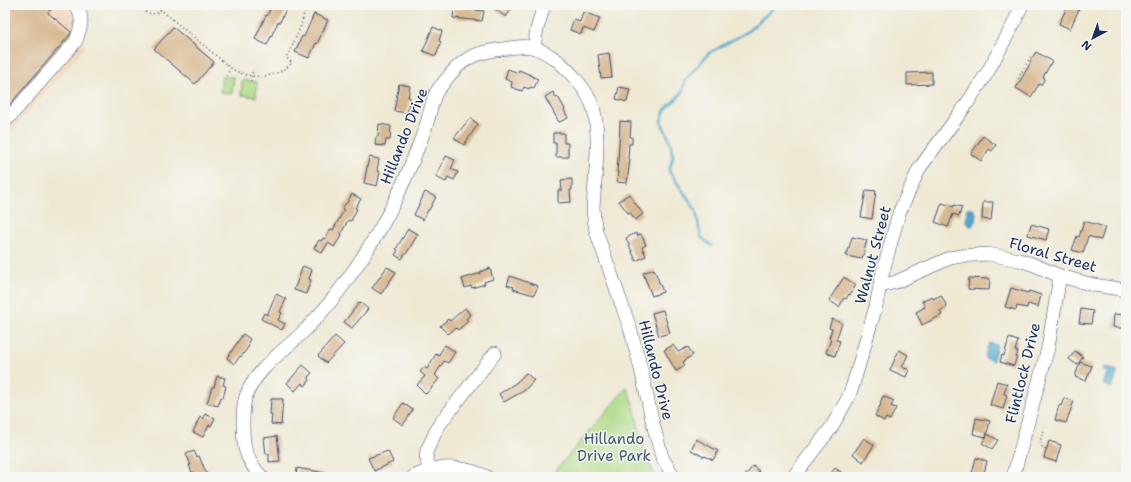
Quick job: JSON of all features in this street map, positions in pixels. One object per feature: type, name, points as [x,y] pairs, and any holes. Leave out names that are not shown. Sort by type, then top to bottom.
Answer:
[{"type":"street","points":[[5,122],[76,40],[80,29],[82,15],[76,5]]},
{"type":"street","points":[[534,47],[537,29],[544,5]]},
{"type":"street","name":"Walnut Street","points":[[793,477],[831,428],[848,398],[865,347],[899,214],[919,169],[966,105],[987,73],[1014,24],[1022,5]]},
{"type":"street","name":"Hillando Drive","points":[[262,477],[248,457],[244,442],[243,415],[245,398],[249,388],[263,369],[306,329],[331,302],[347,281],[390,211],[426,127],[436,93],[452,72],[461,62],[480,53],[516,47],[534,47],[544,51],[563,65],[583,88],[591,102],[597,127],[593,206],[596,230],[630,328],[662,457],[674,477]]},
{"type":"street","name":"Floral Street","points":[[880,286],[896,282],[950,258],[988,254],[1019,260],[1060,276],[1094,285],[1126,290]]},
{"type":"street","name":"Flintlock Drive","points":[[1013,477],[1048,348],[1060,276]]},
{"type":"street","points":[[429,470],[426,455],[427,450],[439,425],[496,353]]},
{"type":"street","points":[[413,477],[429,470],[449,468],[461,468],[487,477]]},
{"type":"path","points":[[150,5],[153,8],[161,9],[230,68],[236,72],[252,77],[277,73],[292,62],[286,57],[292,47],[306,8],[310,5]]},
{"type":"path","points":[[145,12],[155,14],[165,5]]},
{"type":"path","points":[[1016,82],[1031,56]]},
{"type":"path","points":[[228,76],[230,68]]},
{"type":"path","points":[[251,81],[253,68]]},
{"type":"path","points":[[1044,431],[1040,443],[1046,450]]},
{"type":"shaded area","points":[[5,5],[75,5],[76,40],[86,46],[5,138]]},
{"type":"green space","points":[[222,76],[234,77],[232,94],[220,92]]},
{"type":"green space","points":[[242,80],[257,82],[256,97],[241,95]]},
{"type":"green space","name":"Hillando Drive Park","points":[[627,387],[634,406],[646,457],[656,477],[550,477]]},
{"type":"water","points":[[967,208],[972,208],[976,214],[976,222],[972,226],[966,222]]},
{"type":"water","points":[[989,343],[997,345],[993,361],[985,358]]},
{"type":"water","points":[[1104,367],[1118,371],[1112,388],[1103,384],[1107,373],[1103,370]]},
{"type":"building","points":[[5,5],[55,5],[48,13],[71,32],[5,110]]},
{"type":"building","points":[[272,5],[288,5],[267,45],[255,39]]},
{"type":"building","points":[[489,5],[514,5],[506,17]]},
{"type":"building","points":[[1068,5],[1079,9],[1070,29],[1059,24]]},
{"type":"building","points":[[465,7],[473,8],[473,10],[484,11],[482,21],[453,18],[454,8],[465,9]]},
{"type":"building","points":[[583,12],[600,18],[594,32],[583,28],[581,34],[570,30],[574,19],[580,22]]},
{"type":"building","points":[[314,14],[328,20],[309,58],[295,52],[302,36],[304,37]]},
{"type":"building","points":[[173,27],[214,62],[195,84],[154,49]]},
{"type":"building","points":[[433,27],[442,31],[439,41],[441,42],[436,56],[423,51]]},
{"type":"building","points":[[1036,52],[1052,61],[1043,77],[1045,78],[1041,85],[1039,84],[1031,97],[1016,88]]},
{"type":"building","points":[[609,53],[612,77],[601,78],[598,55]]},
{"type":"building","points":[[508,69],[518,73],[519,70],[538,79],[534,88],[530,87],[529,89],[524,87],[522,91],[511,87],[512,82],[505,79]]},
{"type":"building","points":[[932,72],[932,84],[907,85],[907,73]]},
{"type":"building","points":[[399,84],[410,86],[408,97],[410,97],[407,113],[394,111]]},
{"type":"building","points":[[619,87],[630,89],[627,102],[616,99]]},
{"type":"building","points":[[553,92],[556,98],[558,97],[565,109],[564,110],[568,118],[559,122],[545,97]]},
{"type":"building","points":[[470,118],[478,124],[464,145],[454,138]]},
{"type":"building","points":[[620,121],[631,122],[630,137],[632,137],[632,144],[629,144],[628,159],[630,159],[627,183],[617,182]]},
{"type":"building","points":[[379,124],[391,126],[390,140],[386,140],[385,146],[375,145],[376,137],[378,137]]},
{"type":"building","points":[[553,133],[564,133],[564,143],[568,143],[568,157],[556,157],[556,143],[553,143]]},
{"type":"building","points":[[983,136],[996,145],[992,151],[989,149],[981,161],[971,154]]},
{"type":"building","points":[[446,156],[455,160],[451,169],[458,172],[454,180],[448,177],[446,182],[436,177]]},
{"type":"building","points":[[369,157],[379,159],[377,171],[380,172],[377,186],[364,183]]},
{"type":"building","points":[[572,179],[572,190],[570,190],[571,202],[558,203],[558,190],[562,190],[561,180]]},
{"type":"building","points":[[866,190],[876,191],[872,219],[861,217]]},
{"type":"building","points":[[425,192],[436,197],[423,220],[414,215]]},
{"type":"building","points":[[352,194],[361,199],[355,208],[357,209],[351,221],[348,220],[341,234],[342,235],[334,247],[328,243],[322,253],[314,248],[319,240],[321,241],[323,238],[325,239],[331,229],[333,230],[344,210],[342,209]]},
{"type":"building","points":[[629,194],[643,214],[635,220],[630,212],[628,213],[619,201]]},
{"type":"building","points":[[983,202],[993,202],[991,220],[982,219]]},
{"type":"building","points":[[942,203],[954,207],[954,205],[962,207],[959,216],[953,214],[948,227],[935,222]]},
{"type":"building","points":[[1084,221],[1105,227],[1101,240],[1088,236],[1083,253],[1072,250],[1077,236],[1079,237]]},
{"type":"building","points":[[1031,224],[1049,229],[1046,240],[1028,235]]},
{"type":"building","points":[[408,229],[418,234],[402,259],[395,255],[398,250],[396,249]]},
{"type":"building","points":[[636,233],[637,236],[641,234],[646,245],[642,247],[646,256],[636,261],[626,238]]},
{"type":"building","points":[[852,237],[867,240],[862,259],[846,256]]},
{"type":"building","points":[[303,266],[312,270],[309,279],[311,280],[306,294],[294,290]]},
{"type":"building","points":[[387,267],[396,272],[381,294],[372,288]]},
{"type":"building","points":[[490,268],[493,279],[484,282],[485,284],[472,288],[471,286],[465,288],[462,279],[481,273],[480,272]]},
{"type":"building","points":[[654,269],[663,292],[652,296],[643,273]]},
{"type":"building","points":[[510,276],[538,286],[534,295],[513,289],[514,287],[507,285]]},
{"type":"building","points":[[844,277],[856,285],[850,295],[849,294],[846,299],[844,298],[839,307],[829,300]]},
{"type":"building","points":[[969,278],[990,279],[989,290],[968,289]]},
{"type":"building","points":[[1011,288],[1041,295],[1038,307],[1028,304],[1027,308],[1017,306],[1016,310],[1005,307]]},
{"type":"building","points":[[276,294],[286,299],[280,312],[282,313],[278,320],[285,324],[282,330],[261,319],[264,313],[267,315]]},
{"type":"building","points":[[941,295],[947,307],[940,311],[942,315],[922,325],[916,312],[925,307],[922,301],[932,296],[933,299]]},
{"type":"building","points":[[360,302],[368,309],[352,328],[344,322]]},
{"type":"building","points":[[465,308],[470,315],[466,319],[468,321],[458,330],[456,328],[448,334],[440,326],[448,319],[450,321]]},
{"type":"building","points":[[1081,309],[1093,311],[1091,324],[1079,323]]},
{"type":"building","points":[[663,310],[670,333],[659,336],[652,313]]},
{"type":"building","points":[[1114,314],[1126,315],[1126,329],[1113,327]]},
{"type":"building","points":[[832,319],[842,323],[836,340],[840,341],[835,356],[826,353],[831,339],[829,338],[832,329],[829,328]]},
{"type":"building","points":[[243,334],[250,339],[247,344],[249,346],[234,364],[227,358]]},
{"type":"building","points":[[335,336],[344,344],[326,363],[318,356]]},
{"type":"building","points":[[1009,338],[1018,341],[1015,351],[1018,351],[1014,366],[1000,362],[1002,355],[1004,356]]},
{"type":"building","points":[[445,345],[455,352],[448,363],[444,361],[435,375],[439,379],[426,394],[417,385],[425,376],[420,372],[424,367],[427,369],[436,354],[438,356]]},
{"type":"building","points":[[673,345],[678,352],[688,347],[693,355],[683,362],[685,366],[676,371],[664,350]]},
{"type":"building","points":[[899,350],[908,355],[902,367],[909,370],[906,377],[890,370]]},
{"type":"building","points":[[1075,351],[1083,357],[1077,365],[1069,359]]},
{"type":"building","points":[[1080,362],[1092,366],[1086,381],[1075,377]]},
{"type":"building","points":[[303,365],[312,373],[308,377],[310,380],[305,386],[302,383],[295,391],[287,383]]},
{"type":"building","points":[[526,373],[534,380],[525,390],[504,402],[499,394],[517,382]]},
{"type":"building","points":[[217,376],[225,378],[223,385],[226,386],[223,398],[221,397],[218,406],[207,403]]},
{"type":"building","points":[[997,381],[1007,384],[1004,394],[1007,395],[1003,409],[990,405]]},
{"type":"building","points":[[883,396],[894,401],[891,406],[896,408],[890,420],[886,418],[884,421],[875,416]]},
{"type":"building","points":[[1064,398],[1074,401],[1066,423],[1055,420],[1059,405],[1061,406]]},
{"type":"building","points":[[271,399],[283,399],[281,425],[271,424]]},
{"type":"building","points":[[403,403],[413,410],[403,425],[393,418]]},
{"type":"building","points":[[205,414],[215,418],[211,426],[209,425],[203,437],[193,432],[200,417],[203,419]]},
{"type":"building","points":[[976,418],[990,421],[986,437],[973,434]]},
{"type":"building","points":[[987,434],[998,440],[992,449],[982,443]]},
{"type":"building","points":[[277,436],[280,461],[269,462],[269,454],[266,454],[264,438]]},
{"type":"building","points":[[864,438],[874,445],[863,462],[853,454]]},
{"type":"building","points":[[696,439],[718,451],[713,460],[691,450]]},
{"type":"building","points":[[1049,441],[1061,445],[1056,462],[1044,458]]},
{"type":"building","points":[[194,451],[197,457],[199,456],[208,477],[196,477],[194,472],[192,473],[189,465],[191,465],[186,454]]},
{"type":"building","points":[[388,451],[393,462],[374,471],[368,458]]},
{"type":"building","points":[[976,458],[987,461],[983,477],[971,477]]},
{"type":"building","points":[[753,466],[759,471],[754,477],[744,477]]},
{"type":"building","points":[[297,468],[325,473],[325,477],[296,477]]},
{"type":"building","points":[[835,468],[847,477],[828,477]]},
{"type":"waterway","points":[[712,246],[702,238],[696,210],[669,171],[673,157],[670,141],[661,121],[665,110],[682,93],[685,81],[709,53],[747,32],[777,5]]}]
